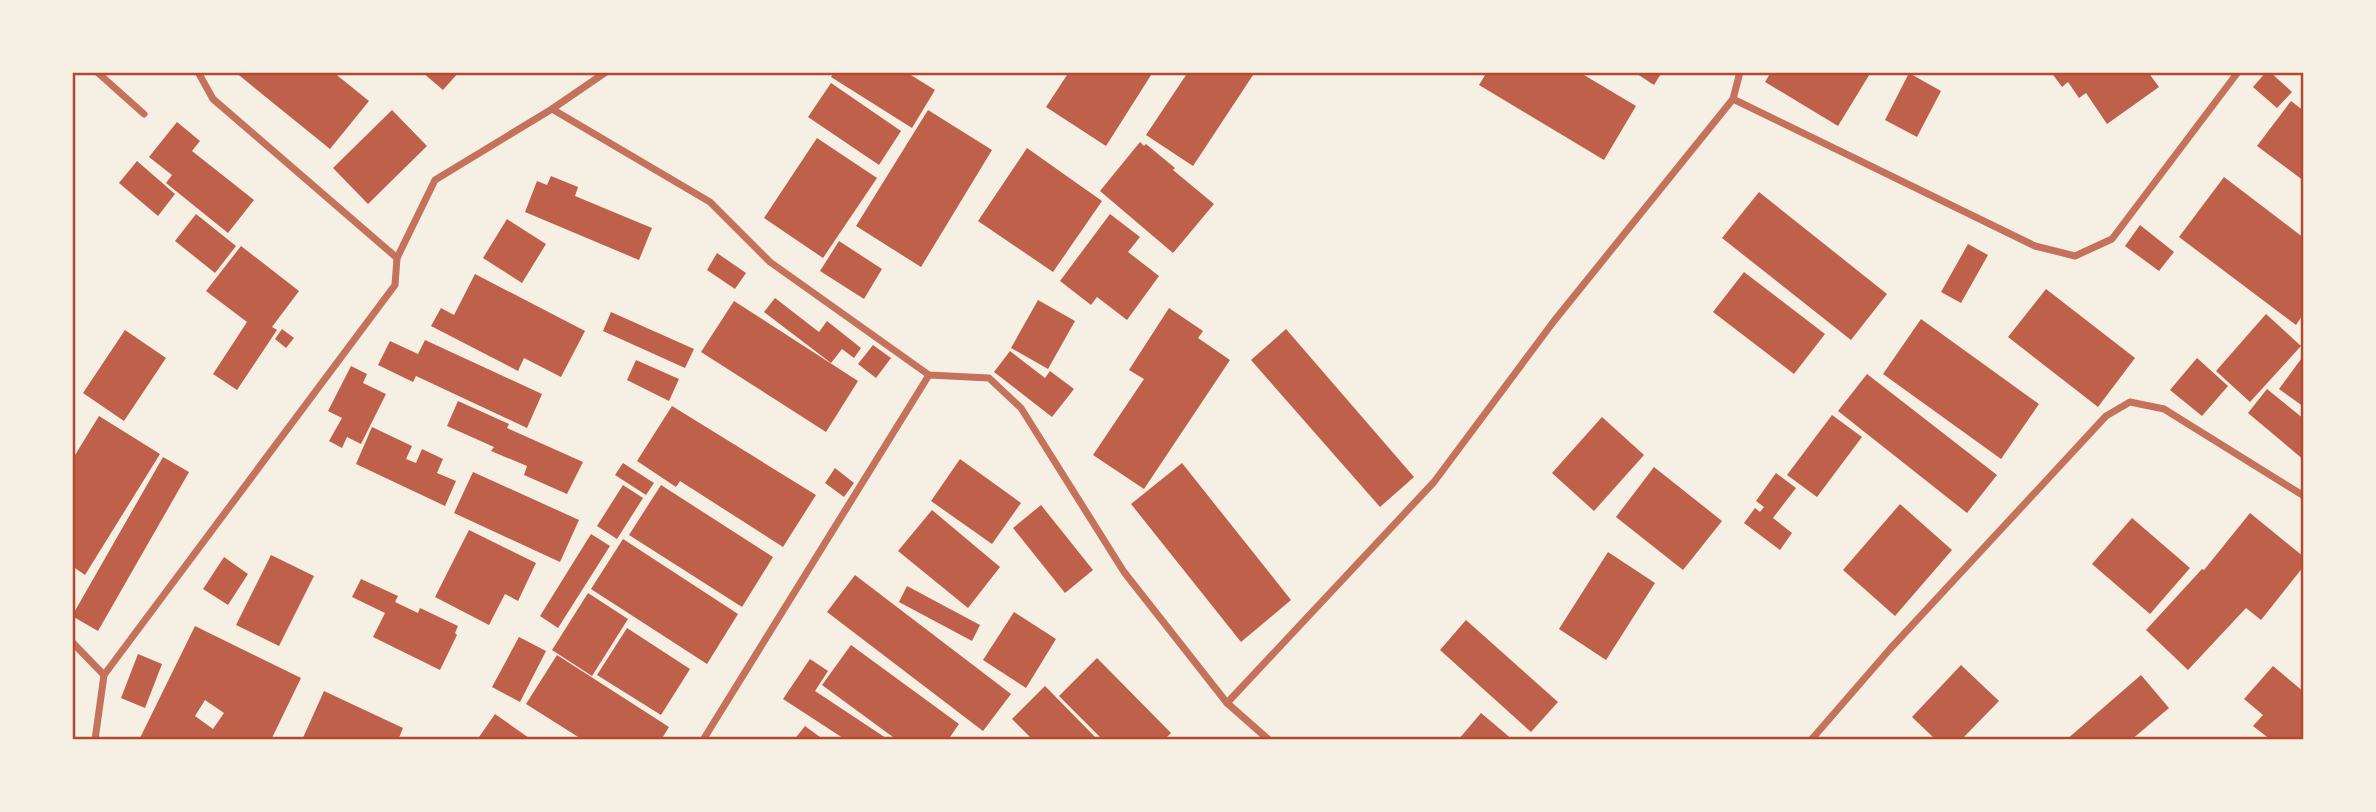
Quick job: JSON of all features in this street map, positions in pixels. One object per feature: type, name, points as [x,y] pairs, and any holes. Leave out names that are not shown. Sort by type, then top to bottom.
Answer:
[{"type":"street","points":[[97,72],[144,114]]},
{"type":"street","points":[[198,72],[213,99],[397,258]]},
{"type":"street","points":[[94,740],[104,675],[395,285],[397,258],[435,180],[552,109],[606,72]]},
{"type":"street","points":[[1227,703],[1434,482],[1555,321],[1733,99],[1740,72]]},
{"type":"street","points":[[1733,99],[2035,246],[2075,256],[2112,239],[2238,72]]},
{"type":"street","points":[[552,109],[710,202],[770,261],[929,375],[989,377],[1021,408],[1124,572],[1227,703],[1265,738]]},
{"type":"street","points":[[703,740],[929,375]]},
{"type":"street","points":[[1811,740],[1890,649],[2106,416],[2130,402],[2164,409],[2304,496]]},
{"type":"street","points":[[72,642],[104,675]]},
{"type":"building","points":[[235,72],[333,72],[369,101],[330,149]]},
{"type":"building","points":[[422,72],[459,72],[443,90]]},
{"type":"building","points":[[834,72],[906,72],[935,90],[912,128],[831,77]]},
{"type":"building","points":[[1069,72],[1153,72],[1106,146],[1046,107]]},
{"type":"building","points":[[1188,72],[1255,72],[1193,166],[1146,135]]},
{"type":"building","points":[[1487,72],[1579,72],[1636,106],[1604,160],[1479,85]]},
{"type":"building","points":[[1634,72],[1662,72],[1654,85]]},
{"type":"building","points":[[1771,72],[1871,72],[1838,126],[1765,82]]},
{"type":"building","points":[[2051,72],[2148,72],[2159,87],[2107,124],[2086,93],[2079,98],[2068,82],[2062,87]]},
{"type":"building","points":[[2266,72],[2270,72],[2292,92],[2277,108],[2253,87]]},
{"type":"building","points":[[1909,73],[1941,91],[1917,137],[1885,120]]},
{"type":"building","points":[[831,83],[901,131],[879,165],[808,117]]},
{"type":"building","points":[[2291,101],[2304,111],[2304,181],[2257,146]]},
{"type":"building","points":[[392,110],[427,146],[368,204],[333,168]]},
{"type":"building","points":[[928,110],[992,150],[921,267],[856,226]]},
{"type":"building","points":[[177,122],[200,141],[192,151],[254,200],[228,233],[166,183],[172,175],[149,157]]},
{"type":"building","points":[[817,138],[877,178],[823,258],[764,218]]},
{"type":"building","points":[[1140,142],[1175,168],[1173,170],[1214,204],[1173,253],[1100,191]]},
{"type":"building","points":[[1027,148],[1102,201],[1053,272],[978,221]]},
{"type":"building","points":[[137,161],[175,194],[158,216],[119,183]]},
{"type":"building","points":[[551,176],[578,187],[575,196],[652,228],[639,260],[525,212],[537,181],[547,185]]},
{"type":"building","points":[[2224,177],[2304,238],[2304,313],[2296,325],[2179,237]]},
{"type":"building","points":[[1759,192],[1887,294],[1851,340],[1722,238]]},
{"type":"building","points":[[196,214],[236,246],[215,273],[175,241]]},
{"type":"building","points":[[1110,214],[1140,237],[1128,252],[1159,276],[1127,320],[1097,297],[1091,305],[1060,281]]},
{"type":"building","points":[[507,219],[546,244],[522,283],[483,258]]},
{"type":"building","points":[[2140,225],[2174,252],[2159,271],[2125,246]]},
{"type":"building","points":[[839,241],[882,269],[864,299],[820,271]]},
{"type":"building","points":[[1968,244],[1988,255],[1961,303],[1941,292]]},
{"type":"building","points":[[241,246],[299,291],[272,327],[277,330],[237,390],[213,374],[247,322],[206,291]]},
{"type":"building","points":[[717,253],[746,273],[735,289],[707,270]]},
{"type":"building","points":[[1744,272],[1825,334],[1794,374],[1713,312]]},
{"type":"building","points":[[475,274],[585,331],[561,377],[524,358],[518,371],[431,326],[441,308],[454,315]]},
{"type":"building","points":[[2046,289],[2135,358],[2098,407],[2008,337]]},
{"type":"building","points":[[775,298],[819,332],[827,321],[861,348],[854,358],[842,349],[831,363],[764,312]]},
{"type":"building","points":[[1038,300],[1075,321],[1048,369],[1011,348]]},
{"type":"building","points":[[734,301],[858,381],[826,432],[701,352]]},
{"type":"building","points":[[1169,308],[1203,331],[1198,338],[1230,360],[1144,489],[1093,455],[1144,379],[1129,370]]},
{"type":"building","points":[[611,312],[694,349],[685,368],[603,331]]},
{"type":"building","points":[[2266,314],[2301,346],[2250,402],[2216,371]]},
{"type":"building","points":[[1921,319],[2039,404],[2001,459],[1883,374]]},
{"type":"building","points":[[282,329],[294,338],[286,348],[275,339]]},
{"type":"building","points":[[1286,329],[1414,477],[1380,507],[1251,360]]},
{"type":"building","points":[[125,330],[166,358],[124,421],[83,393]]},
{"type":"building","points":[[425,340],[542,394],[527,428],[416,376],[413,382],[378,365],[390,341],[418,354]]},
{"type":"building","points":[[873,345],[891,358],[876,378],[858,364]]},
{"type":"building","points":[[1010,351],[1045,378],[1050,371],[1074,389],[1052,417],[994,372]]},
{"type":"building","points":[[2304,355],[2304,407],[2279,389]]},
{"type":"building","points":[[2197,358],[2228,386],[2202,416],[2170,390]]},
{"type":"building","points":[[636,360],[679,379],[669,401],[627,380]]},
{"type":"building","points":[[351,366],[367,374],[363,383],[386,394],[361,444],[347,437],[342,448],[329,441],[342,418],[328,411]]},
{"type":"building","points":[[1867,374],[1997,475],[1967,513],[1838,411]]},
{"type":"building","points":[[2267,389],[2304,419],[2304,460],[2248,413]]},
{"type":"building","points":[[458,401],[509,424],[507,428],[583,462],[567,494],[524,475],[527,466],[491,451],[494,447],[447,426]]},
{"type":"building","points":[[672,406],[816,495],[783,547],[680,481],[676,487],[637,461]]},
{"type":"building","points":[[1832,415],[1862,437],[1817,497],[1787,475]]},
{"type":"building","points":[[99,416],[160,454],[85,575],[72,566],[72,460]]},
{"type":"building","points":[[1602,417],[1644,455],[1594,511],[1552,473]]},
{"type":"building","points":[[372,427],[412,446],[406,459],[416,463],[422,449],[443,459],[437,473],[456,481],[445,506],[356,464]]},
{"type":"building","points":[[163,457],[189,472],[98,631],[72,616]]},
{"type":"building","points":[[960,459],[1021,503],[992,544],[931,501]]},
{"type":"building","points":[[623,463],[654,483],[646,495],[615,475]]},
{"type":"building","points":[[1182,463],[1291,600],[1241,642],[1131,504]]},
{"type":"building","points":[[1654,467],[1722,521],[1683,570],[1616,517]]},
{"type":"building","points":[[835,468],[854,483],[844,497],[825,483]]},
{"type":"building","points":[[473,472],[579,520],[560,562],[454,513]]},
{"type":"building","points":[[1776,473],[1796,488],[1773,518],[1792,533],[1780,550],[1744,523],[1755,508],[1760,512],[1764,507],[1756,501]]},
{"type":"building","points":[[623,485],[643,498],[617,539],[597,526]]},
{"type":"building","points":[[661,485],[773,557],[742,607],[629,535]]},
{"type":"building","points":[[1900,504],[1952,550],[1895,616],[1843,570]]},
{"type":"building","points":[[1041,505],[1093,570],[1065,593],[1013,528]]},
{"type":"building","points":[[932,510],[1000,567],[968,608],[898,551]]},
{"type":"building","points":[[2250,513],[2304,557],[2304,566],[2261,620],[2246,608],[2188,670],[2146,630],[2202,569],[2204,570]]},
{"type":"building","points":[[2132,518],[2190,568],[2150,614],[2092,564]]},
{"type":"building","points":[[469,530],[536,563],[518,601],[505,594],[489,625],[435,597]]},
{"type":"building","points":[[591,534],[610,546],[558,628],[540,616]]},
{"type":"building","points":[[623,539],[738,614],[707,664],[591,589]]},
{"type":"building","points":[[1608,552],[1655,583],[1606,660],[1559,629]]},
{"type":"building","points":[[271,555],[314,576],[279,646],[236,625]]},
{"type":"building","points":[[224,557],[248,574],[228,605],[203,589]]},
{"type":"building","points":[[855,575],[1011,694],[983,731],[827,612]]},
{"type":"building","points":[[361,579],[398,596],[395,602],[418,613],[420,608],[458,626],[455,633],[457,635],[440,670],[373,637],[385,613],[352,597]]},
{"type":"building","points":[[907,586],[980,625],[972,641],[899,602]]},
{"type":"building","points":[[588,593],[628,619],[592,676],[552,650]]},
{"type":"building","points":[[1014,612],[1056,639],[1026,688],[983,660]]},
{"type":"building","points":[[1466,620],[1558,702],[1531,732],[1440,650]]},
{"type":"building","points":[[195,626],[301,678],[271,740],[139,740]],"holes":[[[205,700],[224,713],[213,729],[195,716]]]},
{"type":"building","points":[[627,628],[690,669],[661,715],[597,675]]},
{"type":"building","points":[[519,637],[546,651],[520,702],[492,687]]},
{"type":"building","points":[[851,645],[959,724],[948,740],[897,740],[822,685]]},
{"type":"building","points":[[138,654],[162,664],[145,708],[121,698]]},
{"type":"building","points":[[557,655],[669,727],[661,740],[583,740],[526,704]]},
{"type":"building","points":[[1097,658],[1171,733],[1164,740],[1103,740],[1059,696]]},
{"type":"building","points":[[810,659],[828,671],[815,691],[889,740],[846,740],[783,699]]},
{"type":"building","points":[[1961,665],[1999,701],[1961,740],[1936,740],[1912,717]]},
{"type":"building","points":[[2273,666],[2304,692],[2304,740],[2271,740],[2253,726],[2263,715],[2244,699]]},
{"type":"building","points":[[2141,675],[2169,708],[2131,740],[2066,740]]},
{"type":"building","points":[[1045,686],[1098,740],[1033,740],[1012,719]]},
{"type":"building","points":[[324,691],[403,728],[398,740],[302,740]]},
{"type":"building","points":[[1481,713],[1513,740],[1458,740]]},
{"type":"building","points":[[495,714],[532,740],[477,740]]},
{"type":"building","points":[[805,726],[824,740],[794,740]]}]
